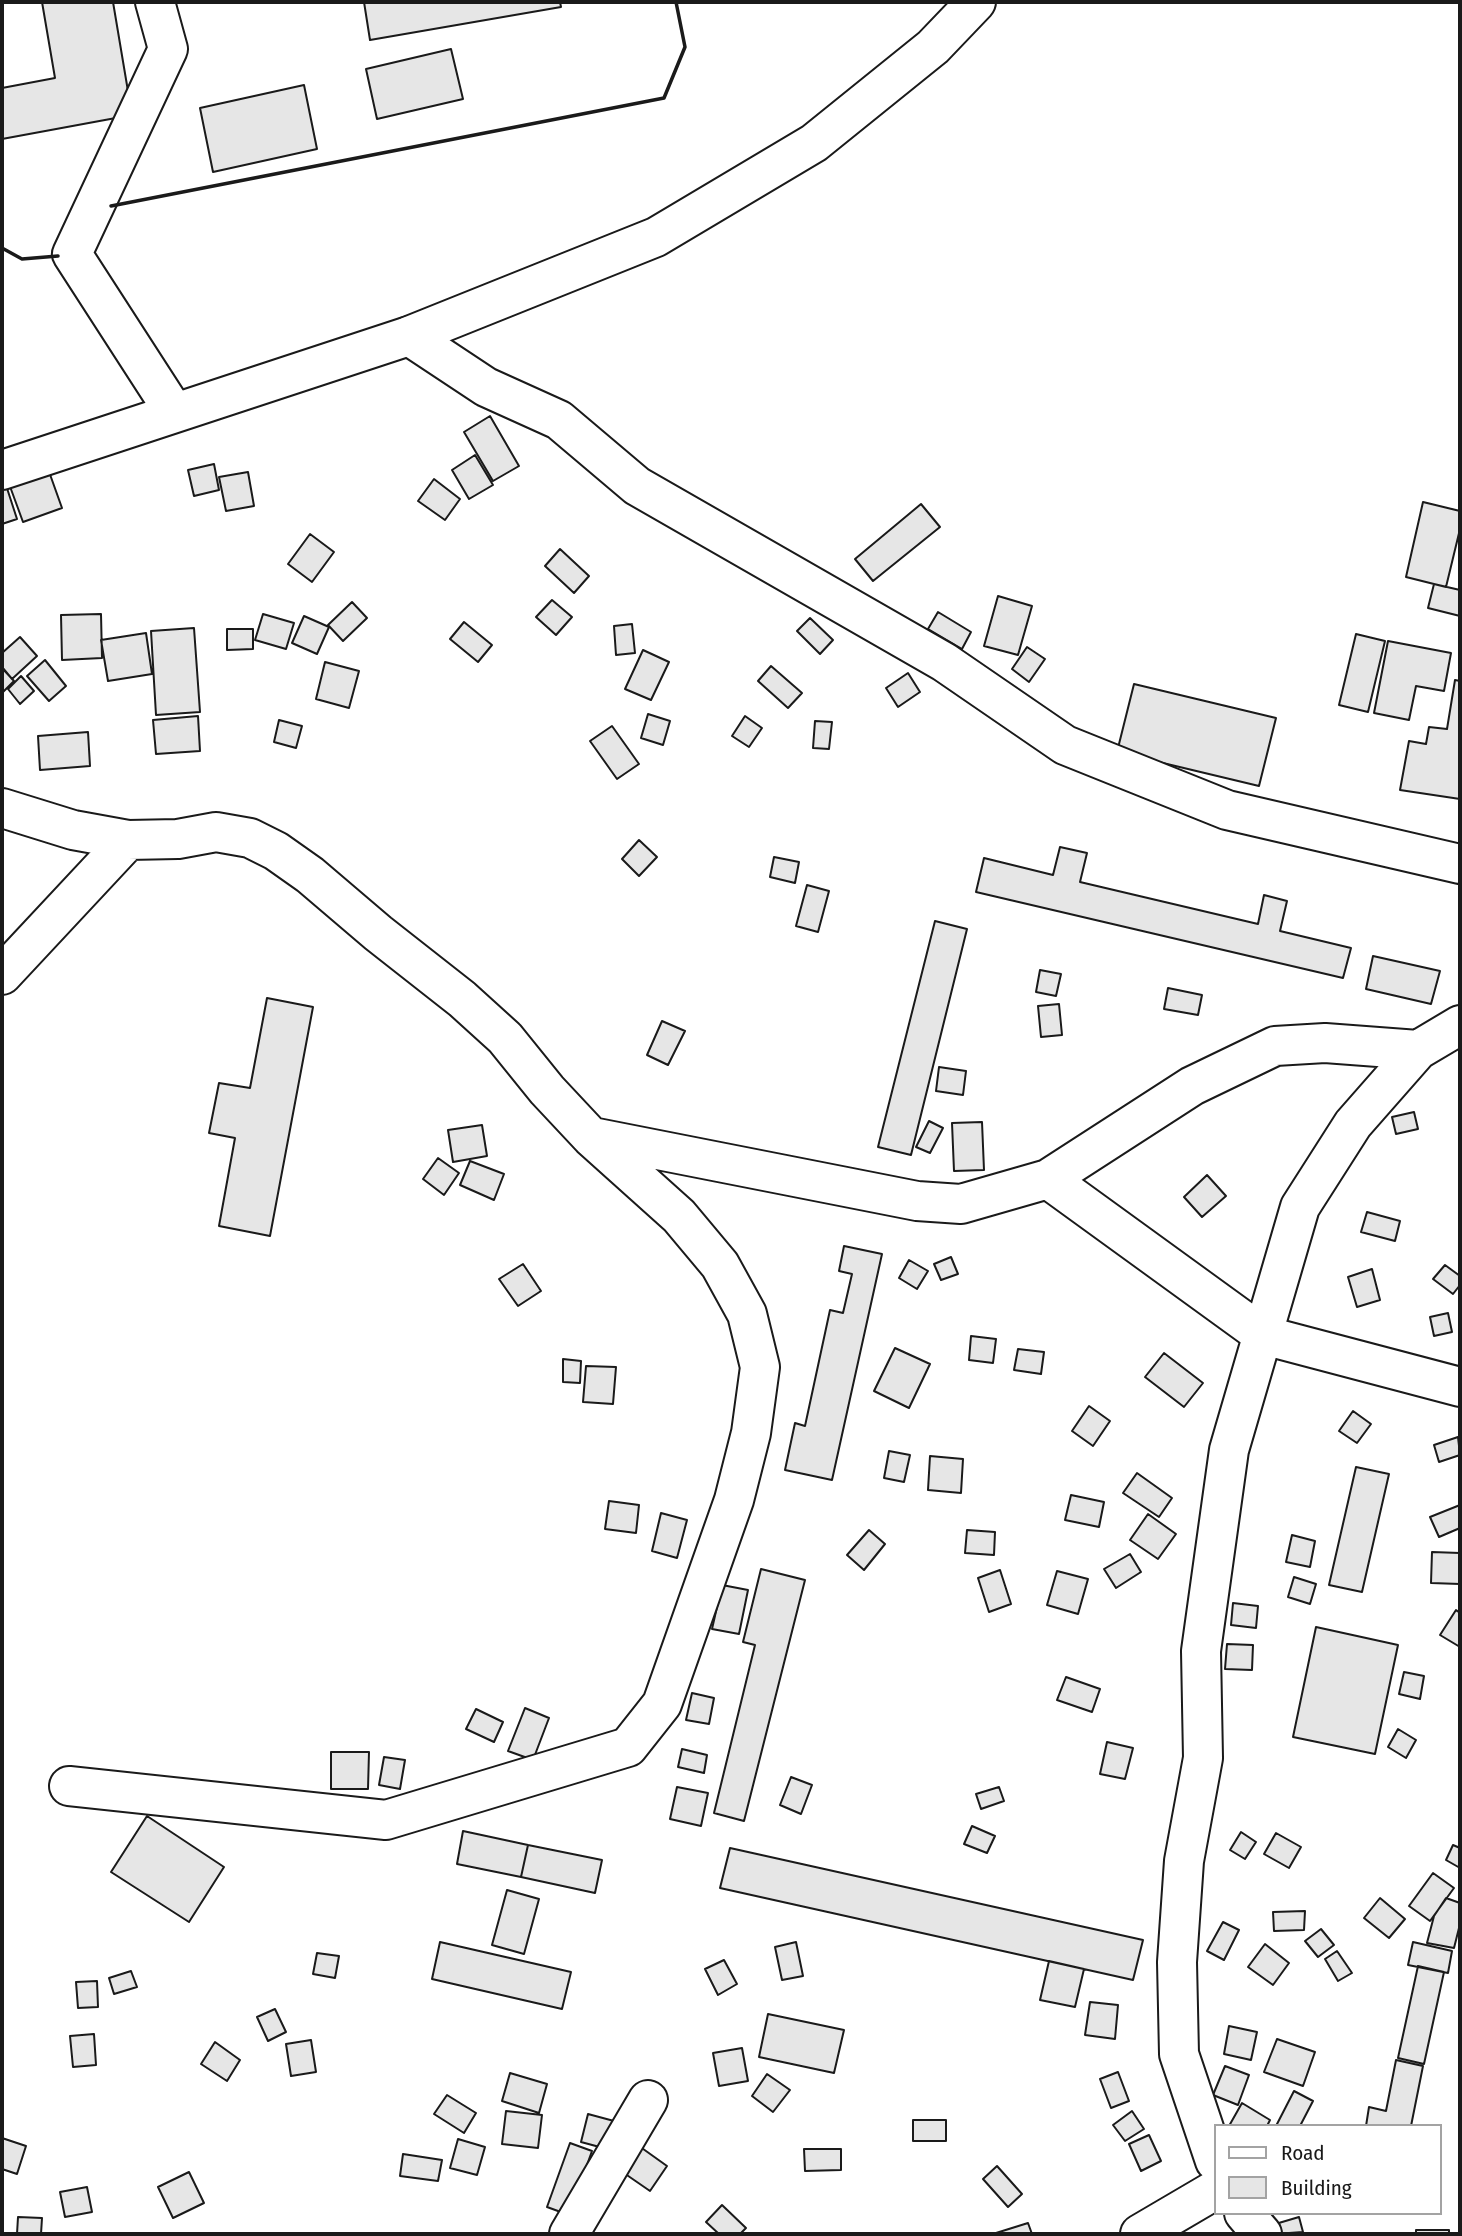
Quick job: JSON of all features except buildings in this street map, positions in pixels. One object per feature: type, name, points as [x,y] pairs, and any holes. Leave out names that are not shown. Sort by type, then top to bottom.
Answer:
[{"type":"main road","points":[[155,2],[168,49],[72,254],[174,412]]},
{"type":"main road","points":[[2,470],[409,336],[656,237],[814,144],[933,47],[976,2]]},
{"type":"main road","points":[[409,336],[486,387],[559,420],[637,485],[944,662],[1065,745],[1227,810],[1460,864]]},
{"type":"main road","points":[[2,808],[73,830],[128,840],[178,839],[216,832],[250,838],[276,851],[310,875],[462,999],[505,1038],[547,1090],[591,1137],[679,1216],[720,1265],[747,1314],[760,1367],[751,1433],[730,1513],[663,1704],[628,1747],[386,1820],[69,1786]]},
{"type":"main road","points":[[2,975],[128,840]]},
{"type":"main road","points":[[1214,2158],[1179,2054],[1177,1962],[1184,1861],[1203,1758],[1201,1651],[1229,1450],[1300,1208],[1353,1124],[1418,1050],[1460,1026]]},
{"type":"main road","points":[[591,1137],[918,1201],[961,1204],[1048,1179],[1192,1087],[1275,1046],[1325,1043],[1418,1050]]},
{"type":"main road","points":[[1048,1179],[1263,1335],[1460,1387]]},
{"type":"main road","points":[[569,2234],[648,2100]]},
{"type":"main road","points":[[1140,2234],[1214,2191]]},
{"type":"main road","points":[[1246,2215],[1262,2234]]},
{"type":"wall","points":[[111,206],[664,98],[685,47],[676,2]]},
{"type":"wall","points":[[2,248],[22,259],[58,256]]}]
